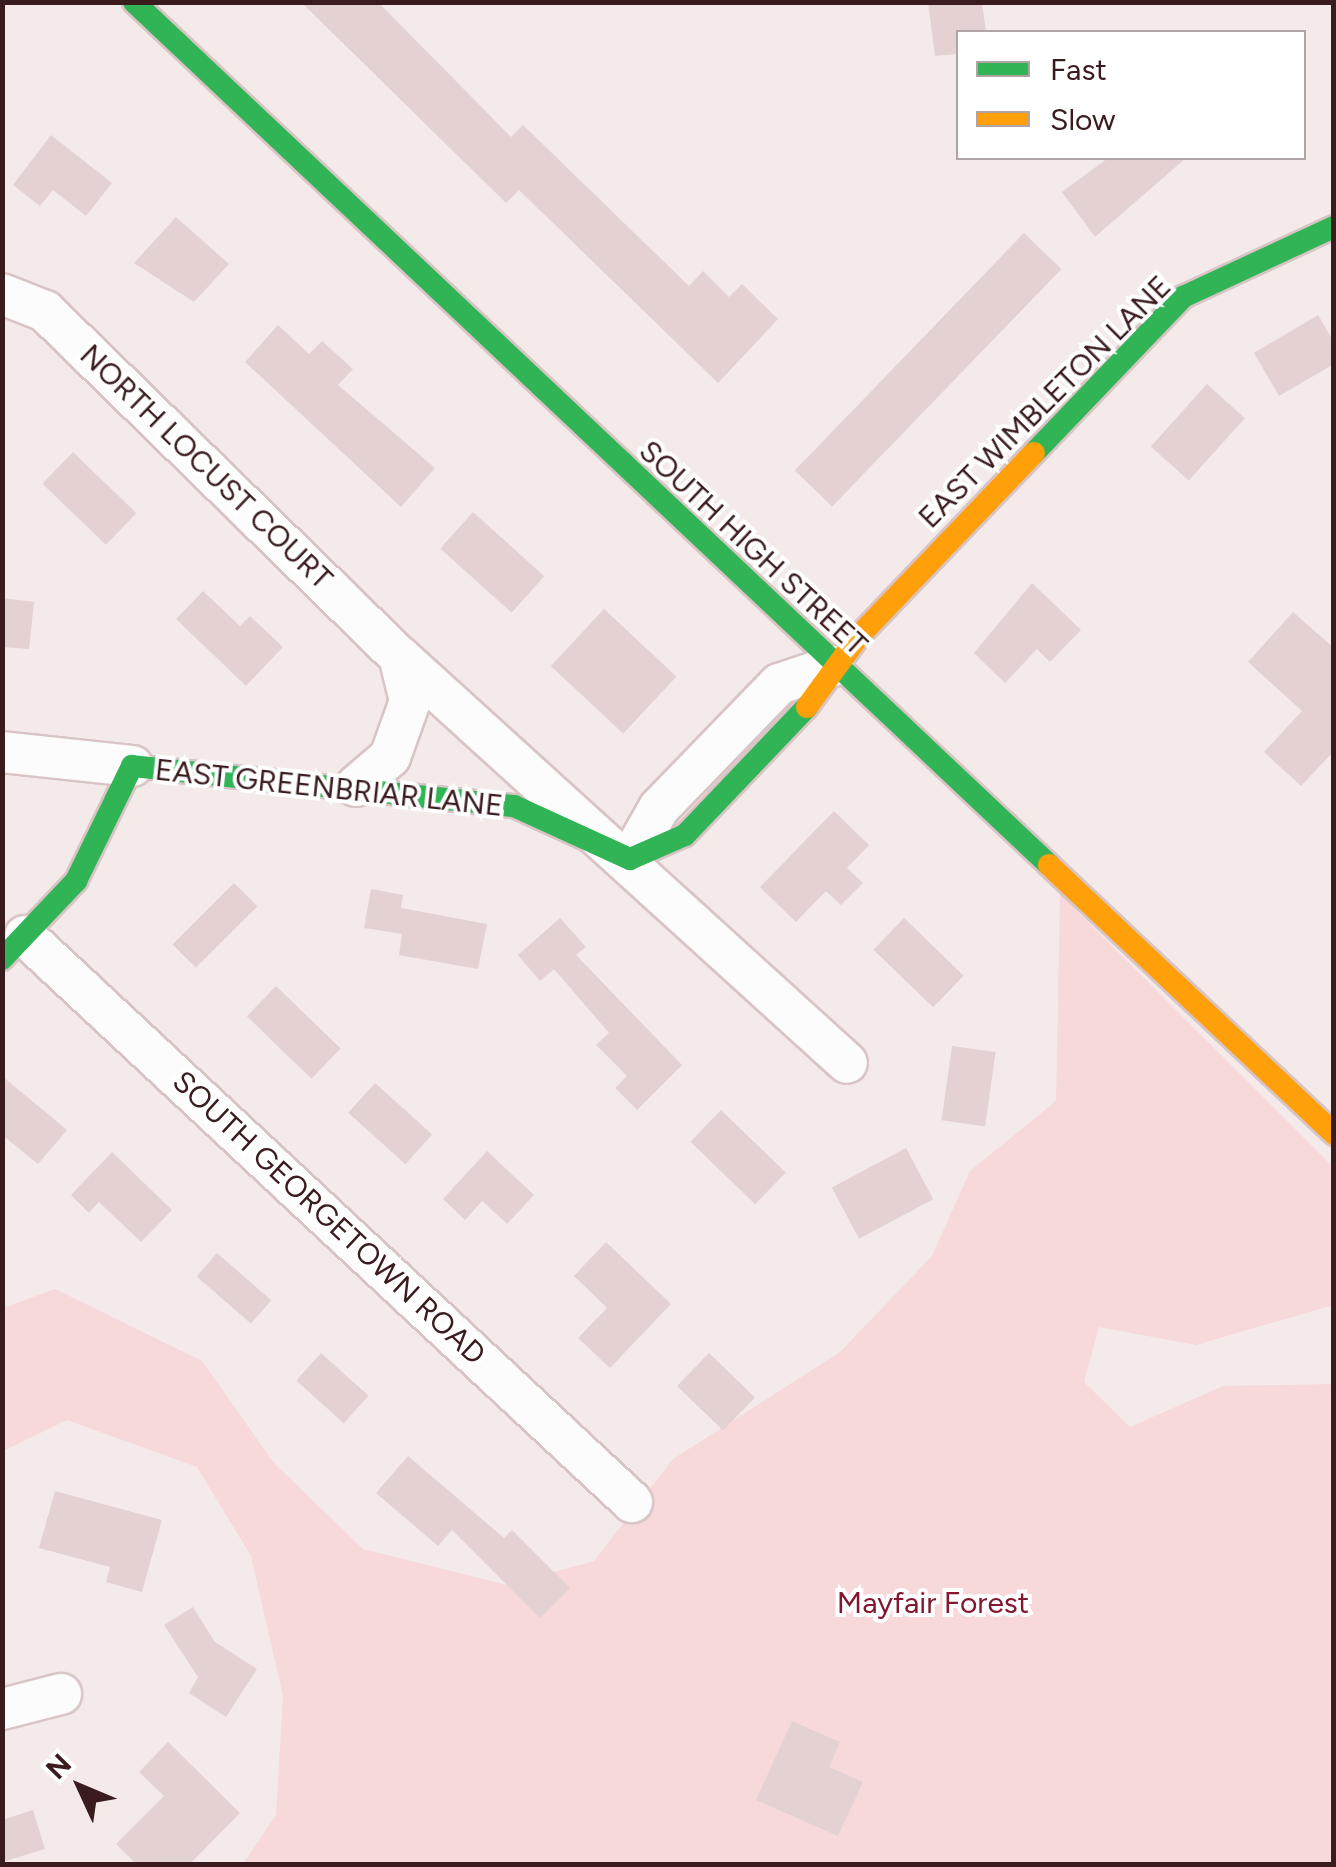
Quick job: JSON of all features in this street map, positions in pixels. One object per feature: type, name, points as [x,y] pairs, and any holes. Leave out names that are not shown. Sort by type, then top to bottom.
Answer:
[{"type":"street","name":"SOUTH HIGH STREET","points":[[134,2],[833,666],[1334,1134]]},
{"type":"street","name":"EAST WIMBLETON LANE","points":[[833,666],[1183,297],[1334,227]]},
{"type":"street","name":"NORTH LOCUST COURT","points":[[2,294],[45,311],[399,656],[630,859],[847,1063]]},
{"type":"street","points":[[356,786],[390,757],[410,701],[399,656]]},
{"type":"street","points":[[630,859],[659,808],[778,684],[833,666]]},
{"type":"street","points":[[2,752],[132,766]]},
{"type":"street","name":"EAST GREENBRIAR LANE","points":[[14,948],[76,881],[132,766],[356,786],[514,806],[630,859]]},
{"type":"street","name":"SOUTH GEORGETOWN ROAD","points":[[14,948],[632,1502]]},
{"type":"street","points":[[2,1709],[62,1694]]},
{"type":"green space","name":"Mayfair Forest","points":[[1060,894],[1333,1167],[1333,1305],[1196,1345],[1099,1327],[1084,1382],[1130,1427],[1223,1386],[1333,1384],[1333,1864],[243,1864],[276,1815],[283,1696],[251,1556],[197,1467],[67,1420],[3,1451],[3,1308],[55,1289],[202,1361],[274,1463],[363,1549],[507,1585],[594,1561],[673,1459],[840,1352],[932,1256],[970,1171],[1056,1101]]},
{"type":"building","points":[[301,2],[378,2],[511,137],[523,125],[689,286],[703,271],[729,297],[742,284],[778,319],[718,383],[519,190],[506,203]]},
{"type":"building","points":[[928,2],[982,2],[986,30],[956,30],[956,54],[935,56]]},
{"type":"building","points":[[51,135],[112,183],[86,216],[53,190],[40,206],[13,185]]},
{"type":"building","points":[[1105,160],[1184,160],[1095,237],[1062,192]]},
{"type":"building","points":[[176,217],[229,264],[194,302],[134,263]]},
{"type":"building","points":[[1024,233],[1061,269],[832,507],[795,470]]},
{"type":"building","points":[[1318,315],[1334,342],[1334,364],[1279,396],[1254,353]]},
{"type":"building","points":[[278,325],[309,354],[322,341],[353,369],[338,385],[435,468],[401,507],[245,362]]},
{"type":"building","points":[[1207,384],[1245,418],[1189,481],[1151,446]]},
{"type":"building","points":[[73,452],[136,513],[106,545],[42,484]]},
{"type":"building","points":[[473,512],[544,576],[512,613],[440,548]]},
{"type":"building","points":[[1032,583],[1081,630],[1050,662],[1037,649],[1005,683],[974,653]]},
{"type":"building","points":[[203,591],[240,626],[250,616],[283,647],[246,686],[176,619]]},
{"type":"building","points":[[2,598],[34,602],[29,649],[2,647]]},
{"type":"building","points":[[604,609],[676,677],[623,734],[551,666]]},
{"type":"building","points":[[1293,612],[1334,648],[1334,751],[1301,786],[1264,752],[1302,711],[1248,662]]},
{"type":"building","points":[[834,811],[869,845],[847,868],[863,883],[841,905],[826,891],[796,922],[760,887]]},
{"type":"building","points":[[234,883],[257,906],[196,968],[172,945]]},
{"type":"building","points":[[371,889],[403,895],[401,908],[487,924],[478,969],[399,955],[402,934],[364,928]]},
{"type":"building","points":[[560,918],[586,947],[576,955],[682,1065],[637,1110],[615,1088],[627,1076],[596,1045],[609,1033],[554,969],[540,981],[518,955]]},
{"type":"building","points":[[904,918],[964,976],[933,1007],[873,950]]},
{"type":"building","points":[[276,986],[341,1049],[312,1079],[247,1016]]},
{"type":"building","points":[[952,1046],[996,1052],[985,1126],[942,1120]]},
{"type":"building","points":[[2,1076],[67,1130],[38,1164],[2,1135]]},
{"type":"building","points":[[375,1083],[432,1135],[405,1164],[348,1113]]},
{"type":"building","points":[[721,1110],[786,1173],[755,1204],[690,1142]]},
{"type":"building","points":[[906,1148],[933,1199],[859,1239],[832,1187]]},
{"type":"building","points":[[487,1151],[534,1195],[507,1224],[482,1201],[465,1220],[443,1199]]},
{"type":"building","points":[[112,1152],[172,1210],[141,1242],[99,1202],[89,1213],[71,1195]]},
{"type":"building","points":[[606,1242],[671,1304],[610,1368],[578,1338],[607,1308],[574,1276]]},
{"type":"building","points":[[217,1253],[271,1300],[251,1324],[197,1276]]},
{"type":"building","points":[[321,1353],[369,1396],[344,1423],[296,1380]]},
{"type":"building","points":[[709,1353],[755,1397],[723,1431],[677,1386]]},
{"type":"building","points":[[408,1456],[504,1538],[512,1530],[570,1588],[540,1618],[452,1530],[438,1546],[376,1493]]},
{"type":"building","points":[[55,1491],[162,1520],[142,1592],[106,1582],[110,1567],[39,1548]]},
{"type":"building","points":[[193,1607],[215,1642],[257,1669],[226,1717],[189,1693],[198,1677],[164,1625]]},
{"type":"building","points":[[792,1721],[840,1742],[829,1767],[863,1782],[838,1836],[756,1800]]},
{"type":"building","points":[[168,1742],[240,1813],[190,1864],[136,1864],[116,1844],[164,1796],[139,1772]]},
{"type":"building","points":[[33,1810],[45,1849],[2,1862],[2,1820]]},
{"type":"traffic: fast","points":[[134,2],[1049,865]]},
{"type":"traffic: fast","points":[[1034,453],[1183,297],[1334,227]]},
{"type":"traffic: fast","points":[[2,959],[76,881],[132,766],[514,806],[630,859],[685,835],[807,707]]},
{"type":"traffic: slow","points":[[807,707],[859,636],[1034,453]]},
{"type":"traffic: slow","points":[[1049,865],[1334,1134]]}]
